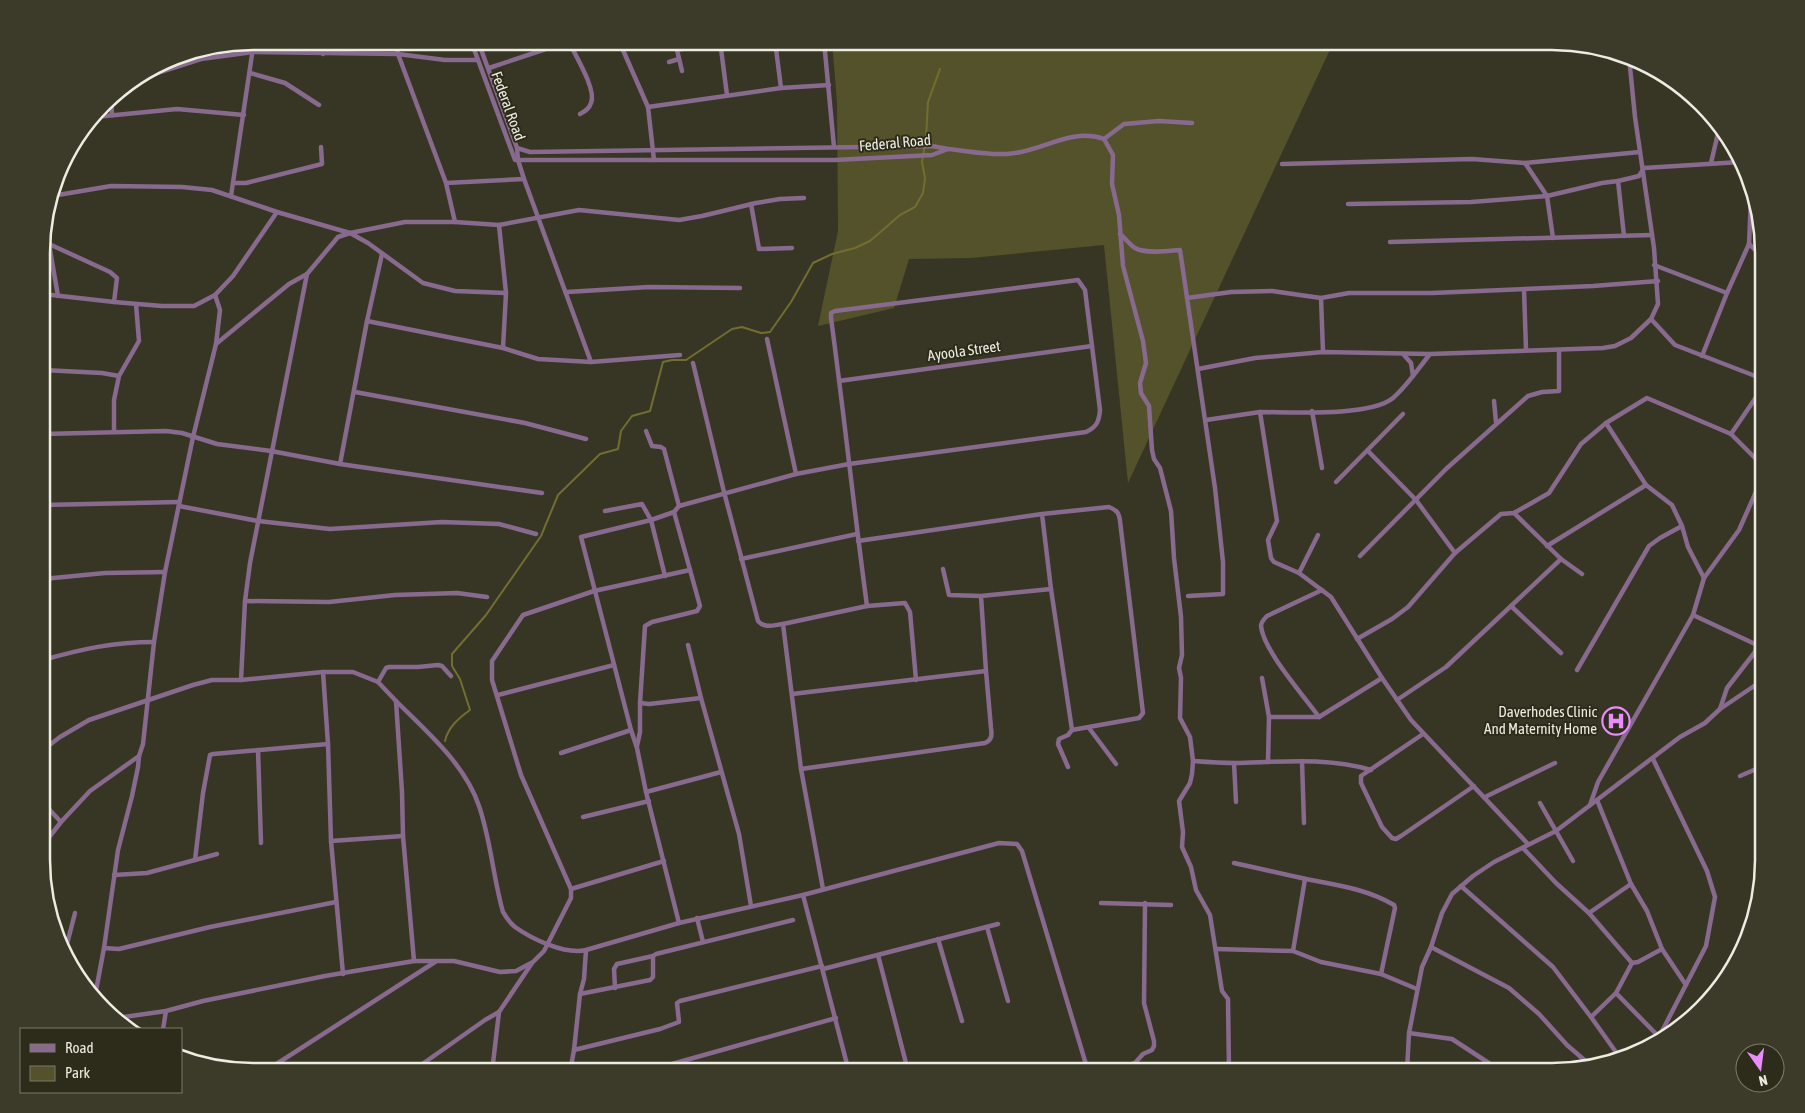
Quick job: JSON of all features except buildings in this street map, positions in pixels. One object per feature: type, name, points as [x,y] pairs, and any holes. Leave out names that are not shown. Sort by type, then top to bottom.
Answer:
[{"type":"street","points":[[323,54],[324,50]]},
{"type":"street","points":[[397,50],[446,183],[455,222]]},
{"type":"street","name":"Federal Road","points":[[474,50],[515,160],[835,160],[932,155],[948,149]]},
{"type":"street","name":"Federal Road","points":[[482,50],[517,148],[530,152],[913,146],[932,146],[948,149]]},
{"type":"street","points":[[489,68],[542,50]]},
{"type":"street","points":[[573,50],[590,87],[592,98],[588,109],[580,114]]},
{"type":"street","points":[[623,50],[648,107],[654,160]]},
{"type":"street","points":[[677,50],[682,71]]},
{"type":"street","points":[[721,50],[726,95]]},
{"type":"street","points":[[776,50],[781,88]]},
{"type":"street","points":[[825,50],[834,147]]},
{"type":"street","points":[[231,196],[252,52]]},
{"type":"street","points":[[162,71],[201,59],[252,52],[398,54],[445,60],[478,60]]},
{"type":"street","points":[[669,62],[679,60]]},
{"type":"street","points":[[1198,369],[1255,358],[1323,352],[1430,354],[1559,350],[1615,346],[1631,338],[1651,319],[1658,304],[1658,281],[1654,265],[1644,168],[1640,152],[1630,65]]},
{"type":"street","points":[[250,73],[285,83],[319,105]]},
{"type":"street","points":[[648,107],[781,88],[829,85]]},
{"type":"street","points":[[112,107],[112,115]]},
{"type":"street","points":[[103,116],[177,109],[244,115]]},
{"type":"street","points":[[1104,138],[1124,124],[1159,121],[1192,122]]},
{"type":"street","points":[[948,149],[1006,154],[1077,136],[1093,135],[1104,138],[1113,155],[1112,184],[1123,266],[1146,363],[1140,383],[1141,393],[1150,406],[1152,450],[1154,459],[1160,468],[1171,511],[1181,617],[1180,718],[1190,737],[1193,761],[1190,784],[1179,801],[1183,832],[1182,848],[1191,867],[1196,890],[1210,915],[1222,991],[1228,999],[1229,1063]]},
{"type":"street","points":[[1711,163],[1718,135]]},
{"type":"street","points":[[233,183],[246,183],[322,164],[321,147]]},
{"type":"street","points":[[517,148],[518,160],[524,179],[591,362]]},
{"type":"street","points":[[1282,164],[1472,159],[1524,163],[1640,152]]},
{"type":"street","points":[[1644,168],[1734,162]]},
{"type":"street","points":[[1524,163],[1547,196],[1553,238]]},
{"type":"street","points":[[1348,204],[1471,202],[1547,196],[1639,176],[1644,168]]},
{"type":"street","points":[[446,183],[524,179]]},
{"type":"street","points":[[1618,181],[1624,236]]},
{"type":"street","points":[[59,195],[111,186],[182,187],[212,190],[277,212],[350,233],[368,243],[423,284],[455,291],[506,293]]},
{"type":"street","points":[[216,344],[289,284],[306,274],[338,237],[350,233],[405,222],[455,222],[500,225],[579,210],[679,220],[751,204],[780,199],[804,198]]},
{"type":"street","points":[[751,204],[759,249],[792,248]]},
{"type":"street","points":[[1702,356],[1749,244],[1750,211]]},
{"type":"street","points":[[50,295],[162,306],[194,306],[215,295],[233,276],[277,212]]},
{"type":"street","points":[[500,225],[506,293],[503,348]]},
{"type":"street","points":[[1120,234],[1134,248],[1141,250],[1165,252],[1180,250],[1206,420],[1223,562],[1223,594],[1188,596]]},
{"type":"street","points":[[1390,242],[1652,235]]},
{"type":"street","points":[[50,244],[58,296]]},
{"type":"street","points":[[50,244],[110,272],[117,278],[114,302]]},
{"type":"street","points":[[1749,244],[1755,250]]},
{"type":"street","points":[[340,464],[367,321],[382,254]]},
{"type":"street","points":[[1654,265],[1727,293]]},
{"type":"street","points":[[241,680],[245,601],[271,450],[306,274]]},
{"type":"street","points":[[679,923],[646,792],[637,748],[630,730],[580,539],[582,536],[650,520],[674,512],[679,506],[724,492],[796,474],[849,464],[1086,432],[1094,428],[1099,420],[1100,410],[1085,290],[1082,283],[1078,280],[835,311],[830,315],[839,381],[849,464],[857,534],[867,606]]},
{"type":"street","points":[[1187,298],[1231,292],[1272,291],[1321,298],[1349,293],[1432,293],[1658,281]]},
{"type":"street","points":[[566,292],[649,287],[740,288]]},
{"type":"street","points":[[1524,289],[1526,350]]},
{"type":"street","points":[[96,989],[118,850],[143,744],[154,642],[165,572],[193,437],[216,344],[220,310],[215,295]]},
{"type":"street","points":[[1321,298],[1323,352]]},
{"type":"street","points":[[114,432],[114,400],[120,376],[139,341],[136,304]]},
{"type":"street","points":[[1651,319],[1675,345],[1755,376]]},
{"type":"street","points":[[367,321],[503,348],[538,359],[591,362],[680,355]]},
{"type":"street","points":[[767,339],[796,474]]},
{"type":"street","name":"Ayoola Street","points":[[839,381],[1092,346]]},
{"type":"street","points":[[1360,556],[1446,469],[1483,437],[1496,422],[1528,396],[1542,392],[1559,391],[1559,350]]},
{"type":"street","points":[[1404,354],[1411,363],[1413,376]]},
{"type":"street","points":[[1206,420],[1260,412],[1351,410],[1372,407],[1391,399],[1413,376],[1430,354]]},
{"type":"street","points":[[694,363],[724,492],[758,621],[766,626],[784,624],[867,606],[902,603],[908,606],[916,680]]},
{"type":"street","points":[[50,370],[102,373],[120,376]]},
{"type":"street","points":[[355,392],[526,424],[586,439]]},
{"type":"street","points":[[1357,639],[1392,619],[1408,607],[1456,553],[1502,514],[1514,513],[1549,493],[1581,444],[1606,424],[1647,398],[1731,434],[1755,458]]},
{"type":"street","points":[[1731,434],[1755,399]]},
{"type":"street","points":[[1494,402],[1496,422]]},
{"type":"street","points":[[1312,411],[1322,468]]},
{"type":"street","points":[[1260,412],[1277,521],[1268,540],[1271,558],[1274,562],[1300,572],[1336,604],[1382,678],[1423,734],[1528,844]]},
{"type":"street","points":[[1336,482],[1403,414]]},
{"type":"street","points":[[1606,424],[1646,485],[1672,505],[1682,526],[1688,547],[1704,578]]},
{"type":"street","points":[[50,434],[166,431],[182,433],[216,444],[271,450],[340,464],[542,493]]},
{"type":"street","points":[[646,431],[652,446],[664,449],[679,506]]},
{"type":"street","points":[[1368,451],[1416,500],[1456,553]]},
{"type":"street","points":[[1547,546],[1646,485]]},
{"type":"street","points":[[1589,806],[1598,782],[1693,615],[1704,578],[1739,530],[1755,494]]},
{"type":"street","points":[[50,504],[179,504],[258,521],[330,528],[442,522],[499,524],[536,534]]},
{"type":"street","points":[[604,510],[642,504],[650,520],[665,576]]},
{"type":"street","points":[[858,541],[1042,514],[1109,507],[1115,509],[1119,514],[1143,713],[1140,718],[1072,730],[1068,735],[1059,739],[1058,744],[1068,767]]},
{"type":"street","points":[[637,748],[640,732],[645,626],[652,622],[699,609],[700,606],[674,512]]},
{"type":"street","points":[[1514,513],[1561,559],[1582,574]]},
{"type":"street","points":[[1042,514],[1072,730]]},
{"type":"street","points":[[1577,670],[1650,546],[1682,526]]},
{"type":"street","points":[[741,559],[857,534]]},
{"type":"street","points":[[1300,572],[1318,535]]},
{"type":"street","points":[[1397,700],[1446,667],[1561,559]]},
{"type":"street","points":[[943,569],[949,595],[982,596],[1051,589]]},
{"type":"street","points":[[426,1063],[499,1012],[533,962],[548,945],[572,898],[571,889],[524,783],[492,680],[492,661],[523,615],[594,591],[690,570]]},
{"type":"street","points":[[50,578],[105,573],[165,572]]},
{"type":"street","points":[[1319,717],[1276,660],[1261,625],[1266,616],[1322,590]]},
{"type":"street","points":[[245,601],[329,602],[394,595],[457,593],[487,597]]},
{"type":"street","points":[[801,769],[990,741],[992,728],[986,671],[982,596]]},
{"type":"street","points":[[1511,606],[1560,653]]},
{"type":"street","points":[[1693,615],[1755,644]]},
{"type":"street","points":[[784,624],[801,769],[823,889]]},
{"type":"street","points":[[50,658],[92,647],[126,642],[154,642]]},
{"type":"street","points":[[688,646],[700,698],[739,834],[751,906]]},
{"type":"street","points":[[1720,709],[1727,688],[1755,652]]},
{"type":"street","points":[[498,695],[614,664]]},
{"type":"street","points":[[378,682],[386,668],[389,667],[438,665],[442,666],[451,676]]},
{"type":"street","points":[[792,694],[986,671]]},
{"type":"street","points":[[322,672],[328,744],[331,840],[343,974]]},
{"type":"street","points":[[50,745],[89,720],[212,680],[241,680],[322,672],[353,672],[378,682],[450,756],[479,804],[487,833],[503,912],[515,927],[548,945],[574,952],[697,918],[803,895],[999,843],[1017,844],[1022,851],[1085,1063]]},
{"type":"street","points":[[1262,678],[1269,717],[1268,762]]},
{"type":"street","points":[[1269,717],[1319,717],[1382,678]]},
{"type":"street","points":[[1408,1063],[1410,1033],[1422,966],[1431,947],[1442,913],[1452,894],[1494,862],[1556,831],[1680,737],[1704,723],[1720,709],[1755,685]]},
{"type":"street","points":[[640,703],[700,698]]},
{"type":"street","points":[[396,701],[403,836],[414,961]]},
{"type":"street","points":[[1089,728],[1116,764]]},
{"type":"street","points":[[561,753],[630,730]]},
{"type":"street","points":[[1423,734],[1361,776],[1361,783],[1382,826],[1392,838],[1401,836],[1474,786]]},
{"type":"street","points":[[195,860],[202,793],[209,758],[213,754],[328,744]]},
{"type":"street","points":[[258,750],[261,843]]},
{"type":"street","points":[[50,836],[90,790],[139,756]]},
{"type":"street","points":[[1653,759],[1707,871],[1715,897],[1708,941],[1664,1030]]},
{"type":"street","points":[[1193,761],[1234,763],[1302,761],[1356,765],[1370,770]]},
{"type":"street","points":[[1302,761],[1304,823]]},
{"type":"street","points":[[1234,763],[1236,802]]},
{"type":"street","points":[[1485,797],[1555,763]]},
{"type":"street","points":[[1740,776],[1755,769]]},
{"type":"street","points":[[646,792],[721,772]]},
{"type":"street","points":[[1597,800],[1631,884],[1647,911],[1662,949],[1686,984]]},
{"type":"street","points":[[583,817],[649,801]]},
{"type":"street","points":[[1540,803],[1573,861]]},
{"type":"street","points":[[50,810],[61,822]]},
{"type":"street","points":[[331,840],[403,836]]},
{"type":"street","points":[[1523,848],[1588,913],[1632,963]]},
{"type":"street","points":[[114,876],[148,873],[217,854]]},
{"type":"street","points":[[571,889],[664,861]]},
{"type":"street","points":[[1234,863],[1305,879],[1348,886],[1380,896],[1394,905],[1395,908],[1381,974]]},
{"type":"street","points":[[1293,950],[1305,879]]},
{"type":"street","points":[[1588,913],[1631,884]]},
{"type":"street","points":[[1461,886],[1553,967],[1616,1053]]},
{"type":"street","points":[[803,895],[846,1063]]},
{"type":"street","points":[[104,948],[118,950],[210,927],[336,902]]},
{"type":"street","points":[[1101,903],[1171,905]]},
{"type":"street","points":[[1135,1063],[1138,1058],[1152,1050],[1154,1046],[1144,1003],[1145,904]]},
{"type":"street","points":[[67,943],[74,913]]},
{"type":"street","points":[[697,918],[703,942]]},
{"type":"street","points":[[614,988],[615,966],[617,964],[792,920]]},
{"type":"street","points":[[574,1050],[660,1030],[680,1022],[677,1007],[677,1003],[680,1001],[878,955],[998,924]]},
{"type":"street","points":[[987,927],[1008,1001]]},
{"type":"street","points":[[938,939],[962,1021]]},
{"type":"street","points":[[1431,947],[1509,988],[1539,1014],[1585,1060]]},
{"type":"street","points":[[1216,949],[1293,950],[1321,962],[1381,974],[1417,989]]},
{"type":"street","points":[[1632,963],[1638,962],[1662,949]]},
{"type":"street","points":[[572,1063],[580,994],[584,979],[586,950]]},
{"type":"street","points":[[878,955],[906,1063]]},
{"type":"street","points":[[580,994],[650,980],[653,977],[653,956]]},
{"type":"street","points":[[124,1017],[166,1011],[241,993],[414,961],[470,964],[500,972],[516,972],[533,962]]},
{"type":"street","points":[[278,1063],[436,961]]},
{"type":"street","points":[[1591,1017],[1616,994],[1632,963]]},
{"type":"street","points":[[1616,994],[1656,1034]]},
{"type":"street","points":[[163,1028],[166,1011]]},
{"type":"street","points":[[493,1063],[499,1012]]},
{"type":"street","points":[[676,1063],[836,1018]]},
{"type":"street","points":[[1410,1033],[1452,1039],[1490,1063]]},
{"type":"green space","points":[[833,50],[1330,50],[1128,483],[1104,245],[971,258],[909,259],[894,308],[818,326],[838,231],[837,102]]},
{"type":"waterway","points":[[445,741],[451,727],[470,710],[460,679],[452,666],[452,654],[486,615],[541,536],[558,495],[600,454],[618,449],[621,431],[632,416],[650,411],[663,362],[686,360],[732,329],[742,327],[761,333],[770,332],[791,302],[813,263],[832,254],[855,248],[870,241],[900,215],[915,207],[923,193],[925,178],[922,162],[926,138],[928,102],[940,69]]},
{"type":"place","name":"Daverhodes Clinic And Maternity Home","points":[[1616,721]]}]
